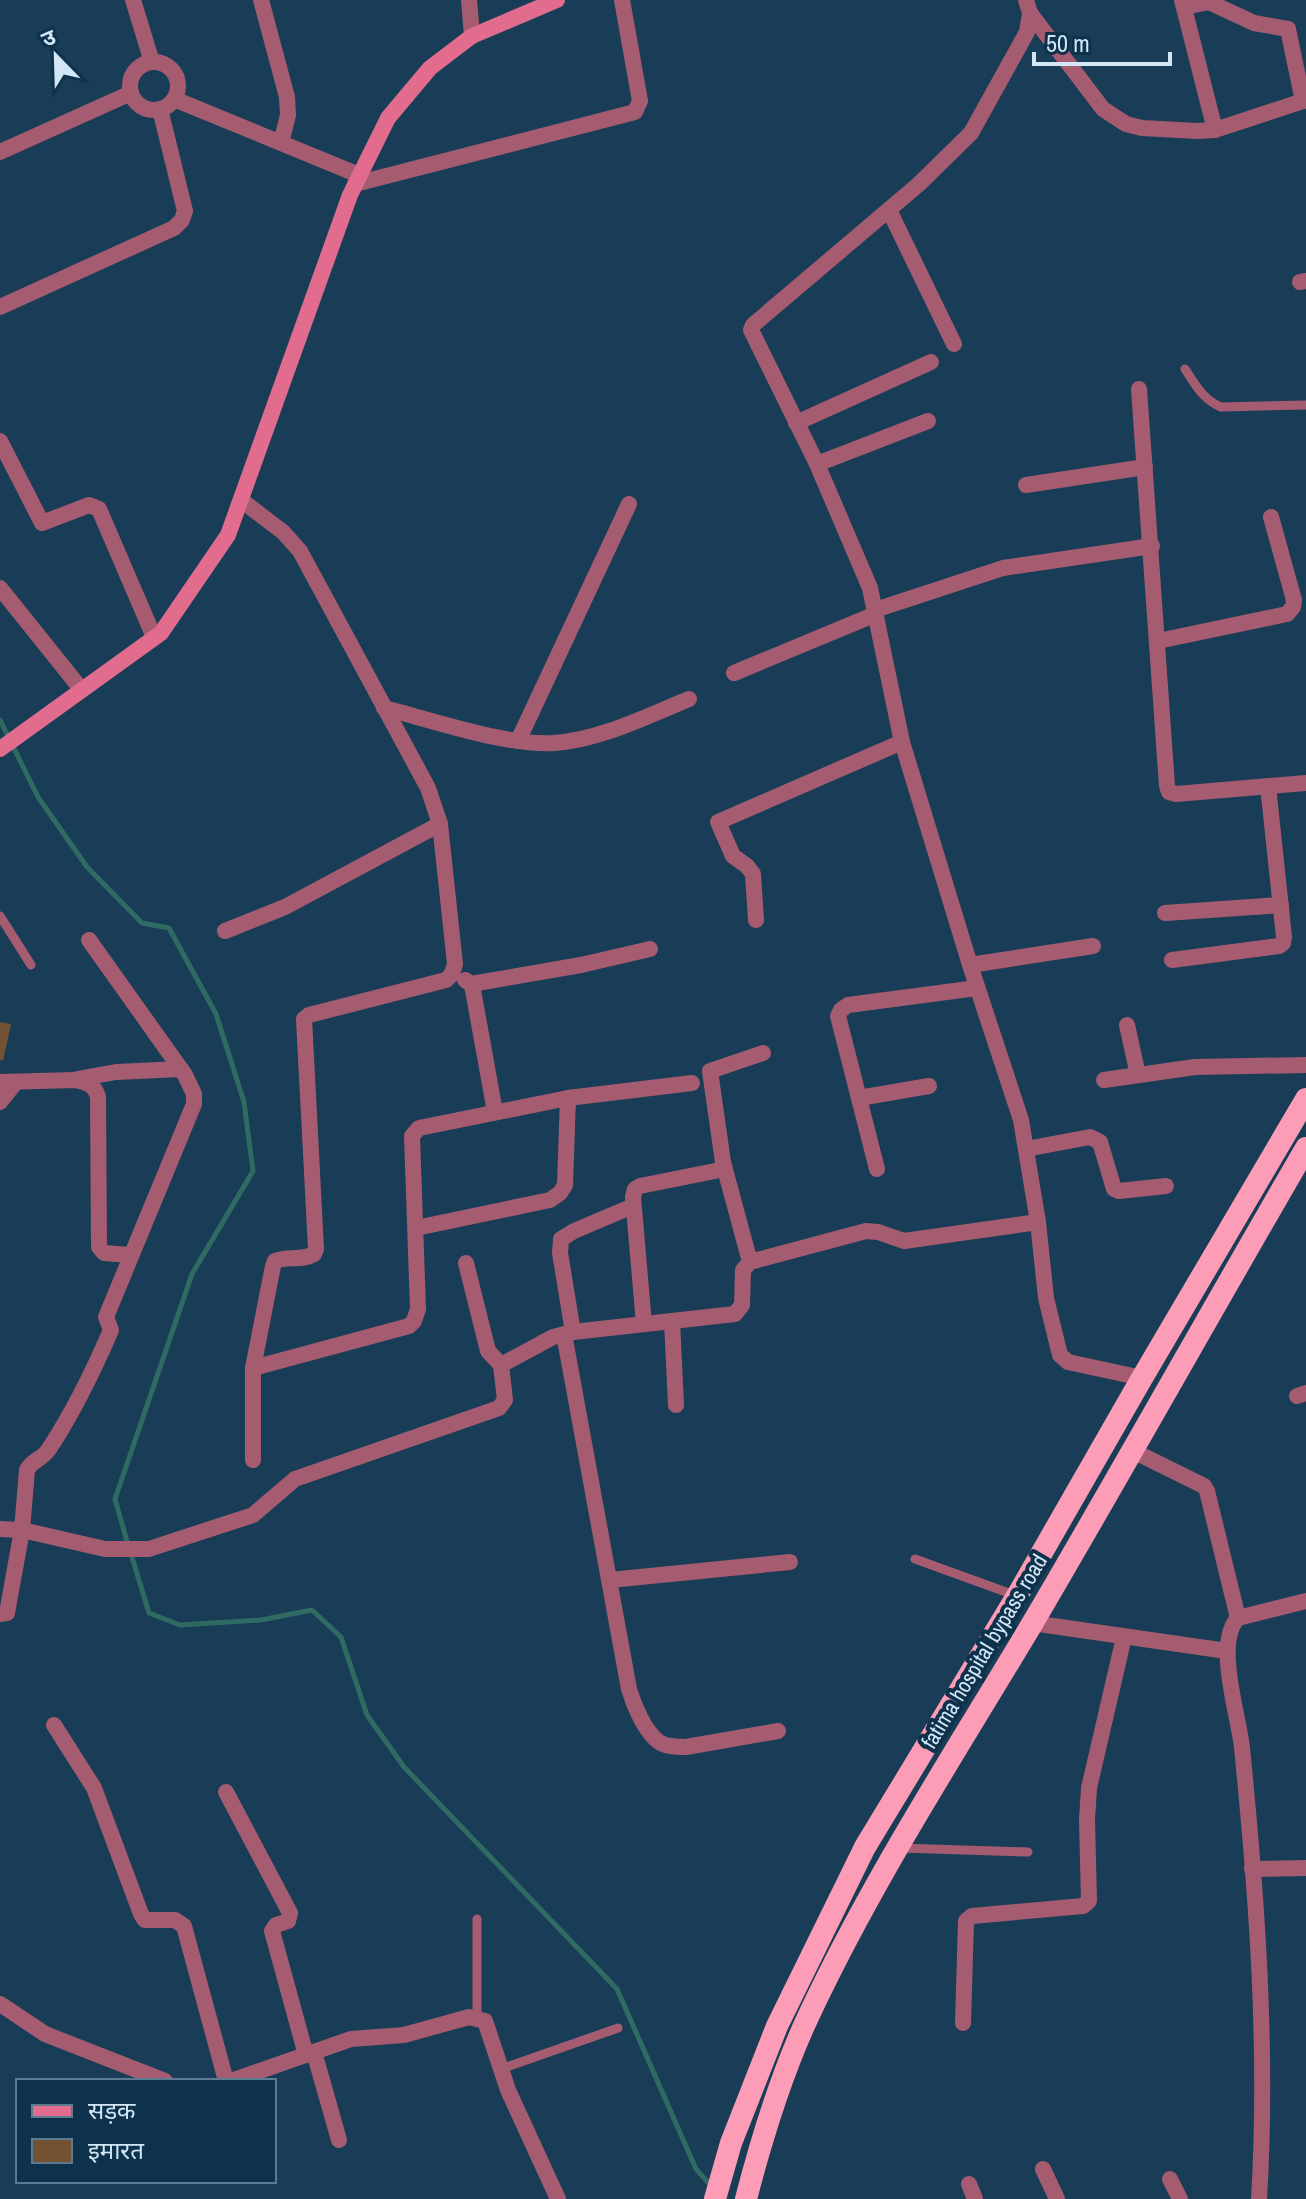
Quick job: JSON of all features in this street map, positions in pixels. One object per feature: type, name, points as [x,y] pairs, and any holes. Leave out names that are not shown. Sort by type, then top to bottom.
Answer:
[{"type":"highway","name":"fatima hospital bypass road","points":[[715,2199],[731,2143],[777,2026],[829,1916],[896,1794],[1017,1596],[1306,1099]]},
{"type":"highway","name":"fatima hospital bypass road","points":[[746,2199],[759,2147],[807,2018],[896,1848],[1032,1623],[1306,1148]]},
{"type":"highway","points":[[1174,1323],[1196,1336]]},
{"type":"main road","points":[[0,749],[161,633],[228,535],[357,180],[388,118],[430,68],[472,36],[557,0]]},
{"type":"street","points":[[133,0],[152,62]]},
{"type":"street","points":[[261,0],[287,97],[288,115],[281,143]]},
{"type":"street","points":[[469,0],[472,36]]},
{"type":"street","points":[[0,307],[174,228],[182,220],[185,211],[167,104],[179,85],[173,69],[160,62],[152,62],[136,70],[130,85],[131,93],[140,105],[147,109],[167,104],[281,143],[357,180],[635,112],[640,101],[622,0]]},
{"type":"street","points":[[1028,6],[1093,97],[1114,118],[1142,128],[1215,130],[1304,101],[1288,29],[1254,23],[1209,2],[1183,4],[1215,130]]},
{"type":"street","points":[[1028,6],[1027,32],[971,133],[889,210],[753,325],[751,330],[817,464],[867,577],[902,742],[1017,1107],[1038,1222],[1046,1298],[1063,1359],[1142,1378]]},
{"type":"street","points":[[0,152],[131,93]]},
{"type":"street","points":[[889,210],[954,344]]},
{"type":"street","points":[[796,423],[931,362]]},
{"type":"street","points":[[1139,389],[1169,792],[1176,794],[1306,783]]},
{"type":"street","points":[[817,464],[928,421]]},
{"type":"street","points":[[0,441],[42,523],[89,505],[99,509],[154,637]]},
{"type":"street","points":[[1026,485],[1145,467]]},
{"type":"street","points":[[241,500],[283,532],[300,551],[428,788],[440,824],[455,964],[446,980],[309,1015],[304,1019],[316,1249],[308,1258],[282,1259],[275,1261],[273,1266],[253,1368],[253,1460]]},
{"type":"street","points":[[518,741],[629,504]]},
{"type":"street","points":[[1158,641],[1287,614],[1294,600],[1271,517]]},
{"type":"street","points":[[734,673],[876,612],[1003,568],[1152,546]]},
{"type":"street","points":[[0,588],[81,689]]},
{"type":"street","points":[[384,708],[518,741],[556,743],[588,736],[689,699]]},
{"type":"street","points":[[756,920],[753,874],[733,856],[718,822],[902,742]]},
{"type":"street","points":[[1172,960],[1279,946],[1284,937],[1268,786]]},
{"type":"street","points":[[225,931],[285,907],[440,824]]},
{"type":"street","points":[[1165,913],[1281,905]]},
{"type":"street","points":[[0,1614],[7,1613],[22,1530],[27,1470],[32,1462],[48,1452],[89,1382],[111,1330],[106,1317],[190,1116],[194,1094],[181,1069],[89,940]]},
{"type":"street","points":[[970,965],[1093,946]]},
{"type":"street","points":[[452,974],[471,984],[581,965],[650,949]]},
{"type":"street","points":[[471,984],[495,1112]]},
{"type":"street","points":[[877,1169],[838,1016],[841,1010],[848,1005],[977,988]]},
{"type":"street","points":[[1127,1025],[1138,1075]]},
{"type":"street","points":[[750,1262],[723,1162],[710,1071],[763,1053]]},
{"type":"street","points":[[1104,1080],[1195,1067],[1306,1065]]},
{"type":"street","points":[[0,1102],[8,1082],[75,1080],[116,1072],[181,1069]]},
{"type":"street","points":[[75,1080],[94,1087],[98,1097],[99,1247],[104,1253],[131,1255]]},
{"type":"street","points":[[253,1368],[409,1326],[414,1321],[418,1309],[414,1131],[568,1098],[692,1083]]},
{"type":"street","points":[[859,1098],[929,1086]]},
{"type":"street","points":[[416,1228],[550,1200],[560,1193],[565,1185],[568,1098]]},
{"type":"street","points":[[1026,1149],[1096,1138],[1100,1142],[1114,1189],[1166,1186]]},
{"type":"street","points":[[644,1324],[633,1206],[635,1189],[715,1171],[722,1168],[723,1162]]},
{"type":"street","points":[[633,1206],[561,1239],[560,1253],[568,1333],[629,1689],[636,1708],[657,1740],[673,1747],[778,1731]]},
{"type":"street","points":[[501,1365],[517,1354],[568,1333],[735,1314],[740,1311],[743,1270],[750,1262],[872,1230],[904,1241],[1038,1222]]},
{"type":"street","points":[[0,1529],[22,1530],[105,1549],[149,1549],[253,1515],[295,1479],[499,1408],[505,1400],[501,1365],[488,1351],[466,1263]]},
{"type":"street","points":[[672,1321],[676,1405]]},
{"type":"street","points":[[1131,1450],[1199,1481],[1207,1491],[1238,1618]]},
{"type":"street","points":[[610,1580],[790,1562]]},
{"type":"street","points":[[1259,2199],[1263,2097],[1252,1869],[1242,1744],[1227,1651],[1232,1625],[1238,1618],[1306,1602]]},
{"type":"street","points":[[1032,1623],[1227,1651]]},
{"type":"street","points":[[963,2023],[966,1921],[972,1916],[1083,1906],[1089,1901],[1087,1803],[1124,1637]]},
{"type":"street","points":[[54,1725],[94,1788],[141,1914],[145,1920],[175,1920],[184,1926],[228,2079]]},
{"type":"street","points":[[226,1792],[290,1913],[288,1921],[276,1925],[272,1931],[339,2140]]},
{"type":"street","points":[[1252,1869],[1306,1868]]},
{"type":"street","points":[[0,2004],[45,2034],[160,2079]]},
{"type":"street","points":[[235,2079],[351,2039],[404,2035],[469,2017],[485,2021],[508,2090],[558,2199]]},
{"type":"street","points":[[1043,2169],[1057,2199]]},
{"type":"street","points":[[1170,2179],[1180,2199]]},
{"type":"lane","points":[[1185,369],[1202,394],[1221,407],[1306,405]]},
{"type":"lane","points":[[0,916],[31,965]]},
{"type":"lane","points":[[915,1559],[1017,1596]]},
{"type":"lane","points":[[896,1848],[1028,1852]]},
{"type":"lane","points":[[477,1919],[477,2019]]},
{"type":"lane","points":[[501,2069],[618,2028]]},
{"type":"building","points":[[0,1022],[11,1024],[3,1061],[0,1060]]},
{"type":"waterway","points":[[0,720],[38,797],[87,867],[142,923],[169,928],[216,1014],[244,1102],[253,1171],[192,1274],[115,1499],[128,1545]]},
{"type":"waterway","points":[[131,1554],[149,1613],[180,1625],[261,1620],[312,1610],[341,1637],[367,1715],[404,1767],[617,1989],[696,2169],[712,2187]]}]
